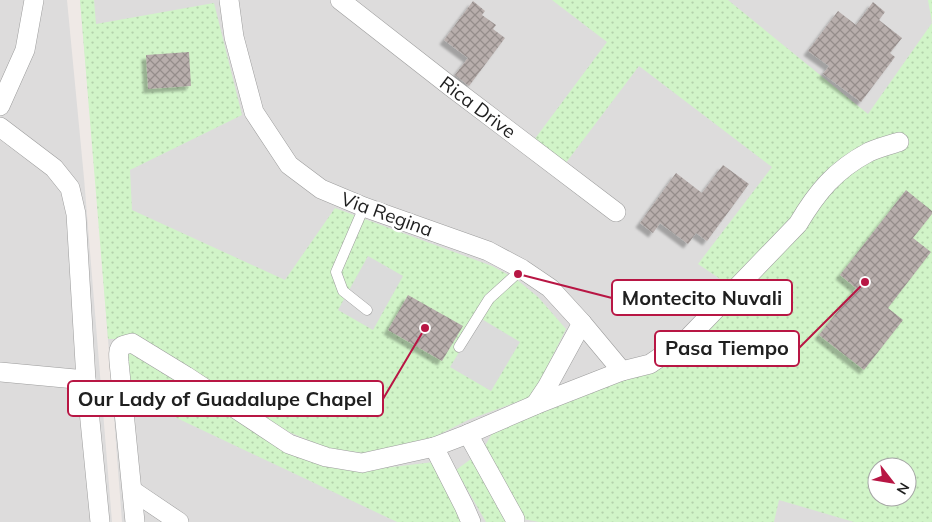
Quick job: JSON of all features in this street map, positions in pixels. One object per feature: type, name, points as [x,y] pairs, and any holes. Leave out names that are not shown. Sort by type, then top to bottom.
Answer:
[{"type":"street","points":[[0,106],[25,50],[34,0]]},
{"type":"street","name":"Via Regina","points":[[229,0],[234,37],[254,112],[289,164],[320,190],[488,251],[522,269],[550,288],[622,371]]},
{"type":"street","name":"Rica Drive","points":[[340,0],[616,212]]},
{"type":"street","points":[[0,127],[54,168],[70,188],[76,214],[86,380],[100,522]]},
{"type":"street","points":[[135,522],[118,351],[122,346],[132,343],[186,376],[288,444],[326,457],[362,464],[434,446],[622,371],[650,364],[688,338],[798,224],[825,185],[842,169],[870,152],[899,142]]},
{"type":"street","points":[[535,405],[582,323]]},
{"type":"street","points":[[0,372],[86,380]]},
{"type":"street","points":[[468,434],[515,522]]},
{"type":"street","points":[[434,446],[471,522]]},
{"type":"street","points":[[133,491],[179,522]]},
{"type":"lane","points":[[364,207],[336,272],[343,291],[367,310]]},
{"type":"lane","points":[[459,347],[489,299],[522,269]]},
{"type":"shaded area","points":[[0,0],[67,0],[84,178],[112,522],[0,522]]},
{"type":"shaded area","points":[[80,0],[932,0],[932,522],[122,522]]},
{"type":"shaded area","points":[[368,256],[403,276],[373,330],[338,310]]},
{"type":"shaded area","points":[[480,318],[520,342],[491,391],[450,367]]},
{"type":"green space","points":[[80,0],[94,0],[96,24],[214,3],[242,115],[130,170],[132,210],[285,280],[335,208],[492,266],[516,279],[538,297],[566,329],[530,397],[468,420],[434,437],[364,453],[327,448],[289,432],[189,370],[132,339],[108,339]]},
{"type":"green space","points":[[552,0],[728,0],[868,114],[932,23],[932,522],[854,522],[779,500],[774,522],[539,522],[518,518],[482,451],[493,432],[627,379],[741,293],[698,264],[772,167],[639,66],[565,164],[534,140],[607,42]]},
{"type":"green space","points":[[928,0],[932,0],[932,23]]},
{"type":"green space","points":[[135,350],[281,446],[359,471],[434,462],[463,522],[397,522],[128,395],[127,351]]},
{"type":"green space","points":[[471,459],[507,522],[486,522],[456,470]]},
{"type":"building","points":[[473,1],[485,11],[482,15],[496,25],[493,29],[505,38],[469,86],[455,75],[468,58],[444,40]]},
{"type":"building","points":[[873,2],[885,12],[879,20],[902,38],[890,53],[895,57],[861,102],[823,74],[829,66],[808,51],[838,11],[856,25]]},
{"type":"building","points":[[189,52],[191,86],[148,89],[146,55]]},
{"type":"building","points":[[723,165],[749,184],[707,241],[696,233],[688,244],[660,223],[653,233],[640,223],[676,173],[702,193]]},
{"type":"building","points":[[906,190],[932,211],[932,214],[913,238],[931,252],[888,308],[903,320],[864,370],[819,335],[856,288],[840,275]]},
{"type":"building","points":[[408,295],[463,326],[442,361],[388,330]]},
{"type":"place","name":"Montecito Nuvali","points":[[518,274]]},
{"type":"place","name":"Pasa Tiempo","points":[[865,282]]},
{"type":"place","name":"Our Lady of Guadalupe Chapel","points":[[425,328]]}]
